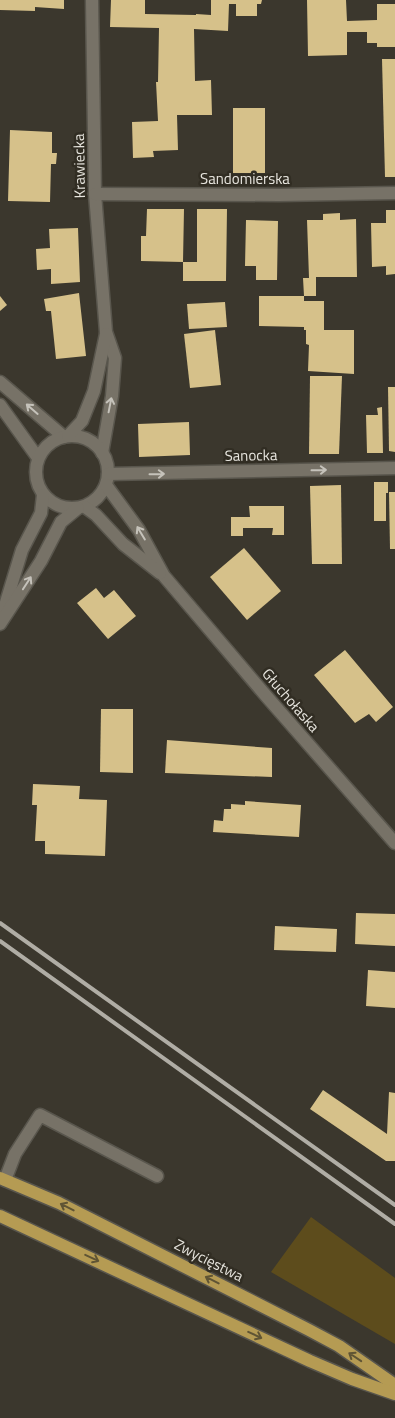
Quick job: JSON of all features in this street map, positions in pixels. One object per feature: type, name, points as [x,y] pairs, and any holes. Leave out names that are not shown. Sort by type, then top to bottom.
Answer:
[{"type":"main road","name":"Zwycięstwa","points":[[3,1180],[59,1203],[339,1346],[395,1385]]},
{"type":"main road","points":[[0,1216],[310,1361],[352,1379],[395,1394]]},
{"type":"street","name":"Krawiecka","points":[[92,0],[95,194],[106,332],[115,358],[112,396],[102,452]]},
{"type":"street","name":"Sandomierska","points":[[95,194],[279,195],[395,193]]},
{"type":"street","name":"Krawiecka","points":[[66,437],[82,421],[94,392],[106,332]]},
{"type":"street","points":[[0,382],[66,437]]},
{"type":"street","points":[[0,405],[38,458]]},
{"type":"street","points":[[0,624],[41,561],[61,522],[82,507],[94,502],[101,494],[107,480],[107,463],[96,445],[88,440],[66,437],[53,442],[44,449],[38,458],[37,484],[53,504],[65,508],[82,507]]},
{"type":"street","name":"Sanocka","points":[[107,480],[395,468]]},
{"type":"street","name":"Głuchołaska","points":[[107,480],[139,530],[164,576],[266,697],[395,843]]},
{"type":"street","points":[[0,624],[22,550],[41,513],[44,495]]},
{"type":"street","name":"Głuchołaska","points":[[82,507],[96,514],[123,544],[164,576]]},
{"type":"street","points":[[3,1180],[15,1154],[40,1115],[157,1176]]},
{"type":"shaded area","points":[[311,1217],[395,1278],[395,1344],[271,1272]]},
{"type":"building","points":[[0,0],[64,0],[64,9],[35,7],[35,11],[0,10]]},
{"type":"building","points":[[111,0],[145,0],[145,14],[211,15],[211,0],[262,0],[261,4],[257,4],[257,16],[236,16],[236,4],[229,4],[228,31],[194,29],[195,81],[211,80],[212,115],[177,115],[178,150],[153,151],[154,157],[133,158],[132,122],[158,121],[156,82],[158,82],[159,28],[110,27]]},
{"type":"building","points":[[307,0],[346,0],[347,21],[377,20],[377,4],[395,4],[395,47],[377,47],[377,43],[367,43],[367,32],[347,32],[347,55],[308,56]]},
{"type":"building","points":[[382,59],[395,59],[395,177],[385,177]]},
{"type":"building","points":[[233,108],[265,108],[265,173],[233,173]]},
{"type":"building","points":[[10,130],[52,132],[52,153],[57,153],[56,164],[51,164],[50,202],[8,201]]},
{"type":"building","points":[[147,209],[184,209],[183,262],[141,261],[141,236],[146,236]]},
{"type":"building","points":[[197,209],[227,209],[226,281],[183,281],[183,262],[197,262]]},
{"type":"building","points":[[386,210],[395,210],[395,274],[386,275],[386,266],[372,267],[371,223],[386,223]]},
{"type":"building","points":[[340,213],[340,220],[356,219],[357,277],[316,277],[316,296],[304,296],[303,278],[309,278],[307,220],[323,220],[323,214]]},
{"type":"building","points":[[246,220],[278,221],[277,280],[256,280],[256,266],[245,266]]},
{"type":"building","points":[[78,228],[80,282],[51,284],[51,269],[37,270],[36,249],[50,248],[49,229]]},
{"type":"building","points":[[79,293],[86,356],[56,359],[51,311],[46,311],[44,299]]},
{"type":"building","points":[[0,296],[7,305],[0,311]]},
{"type":"building","points":[[259,296],[304,296],[304,301],[324,301],[324,330],[354,330],[354,374],[308,371],[309,345],[306,344],[306,330],[304,330],[304,327],[259,326]]},
{"type":"building","points":[[225,302],[227,327],[189,329],[187,304]]},
{"type":"building","points":[[215,330],[221,385],[190,388],[184,334]]},
{"type":"building","points":[[310,376],[342,376],[339,454],[309,454]]},
{"type":"building","points":[[388,387],[395,387],[395,452],[389,451]]},
{"type":"building","points":[[382,407],[383,453],[367,453],[366,415],[378,415],[377,408]]},
{"type":"building","points":[[189,422],[190,455],[139,457],[138,424]]},
{"type":"building","points":[[374,482],[388,482],[386,521],[374,521]]},
{"type":"building","points":[[341,485],[342,564],[312,564],[310,486]]},
{"type":"building","points":[[389,492],[395,492],[395,549],[390,549]]},
{"type":"building","points":[[249,506],[284,506],[284,535],[272,535],[273,528],[243,528],[243,536],[231,536],[231,517],[250,517]]},
{"type":"building","points":[[244,548],[281,591],[247,620],[210,577]]},
{"type":"building","points":[[96,588],[104,598],[114,590],[136,616],[108,639],[77,603]]},
{"type":"building","points":[[345,650],[393,707],[376,722],[369,714],[355,723],[314,675]]},
{"type":"building","points":[[101,709],[133,709],[133,773],[100,772]]},
{"type":"building","points":[[167,740],[272,748],[272,777],[165,773]]},
{"type":"building","points":[[33,784],[80,786],[79,799],[107,800],[105,856],[45,854],[45,841],[35,841],[37,805],[32,805]]},
{"type":"building","points":[[245,801],[301,805],[299,837],[213,832],[214,820],[223,821],[224,809],[231,809],[231,804],[245,805]]},
{"type":"building","points":[[356,913],[395,914],[395,946],[355,944]]},
{"type":"building","points":[[275,926],[337,929],[336,952],[274,950]]},
{"type":"building","points":[[368,970],[395,972],[395,1008],[366,1006]]},
{"type":"building","points":[[323,1090],[387,1134],[389,1092],[395,1093],[395,1161],[386,1161],[310,1109]]},
{"type":"railway","points":[[0,923],[395,1205]]},
{"type":"railway","points":[[0,941],[395,1224]]}]
